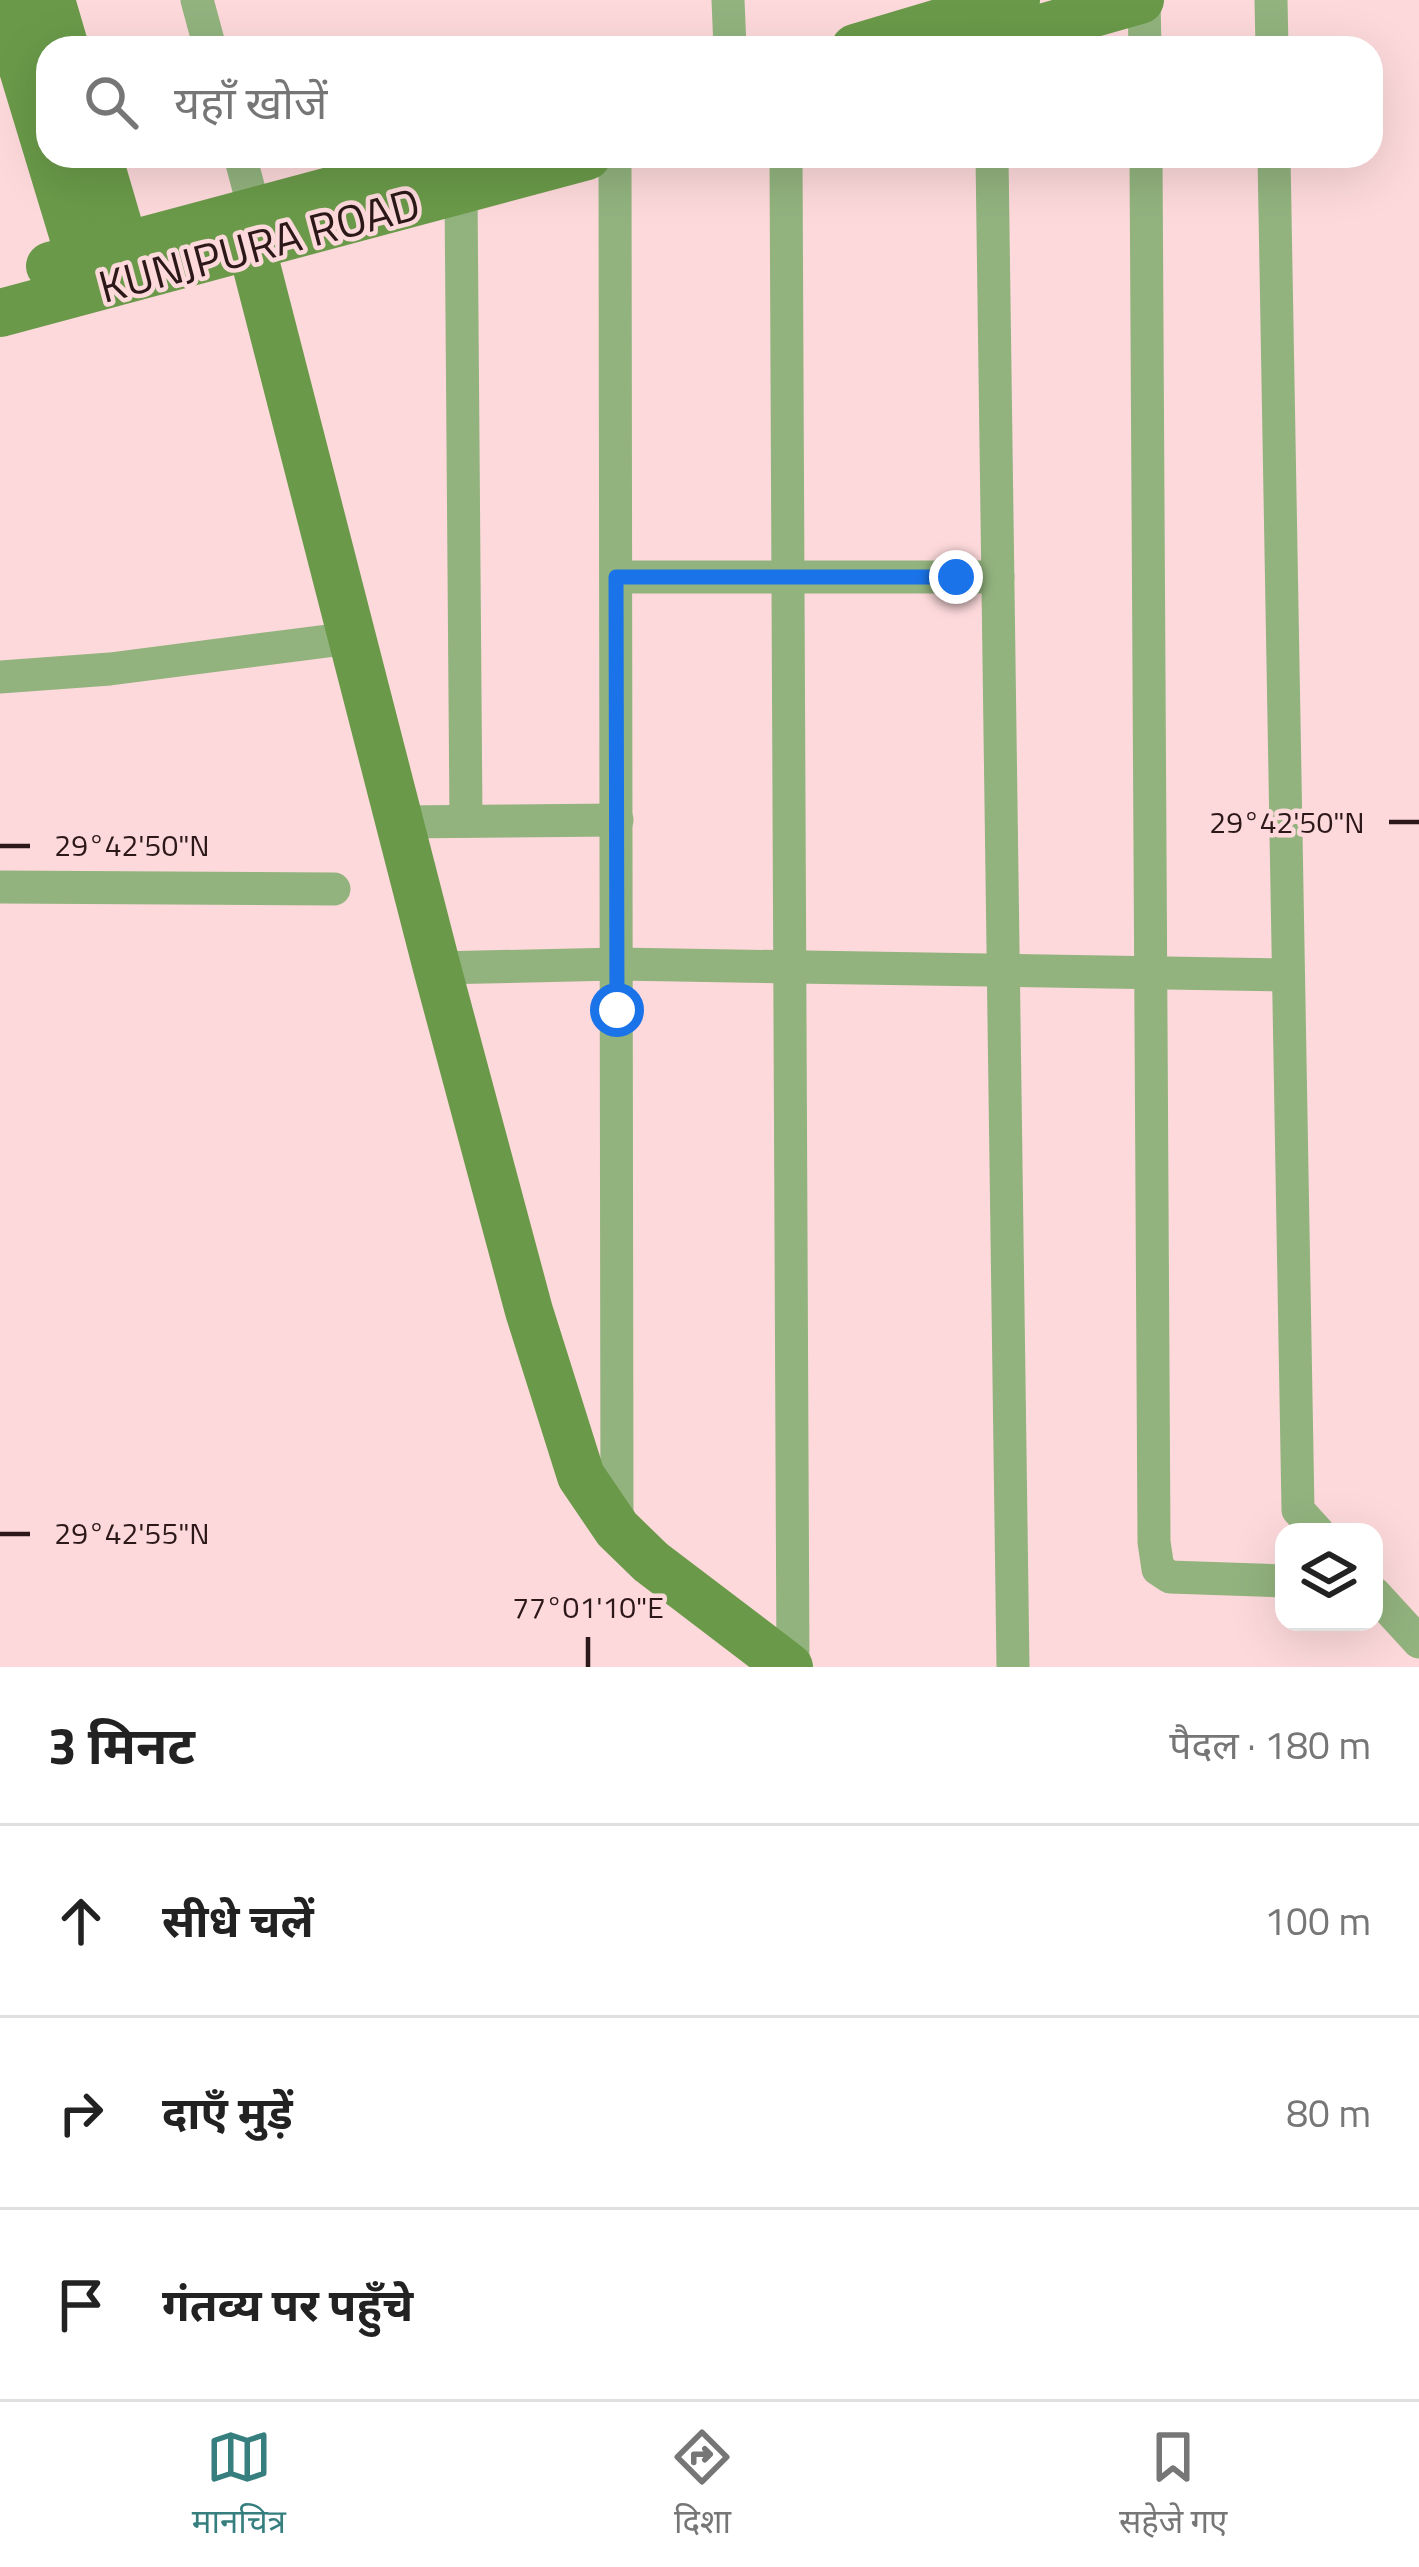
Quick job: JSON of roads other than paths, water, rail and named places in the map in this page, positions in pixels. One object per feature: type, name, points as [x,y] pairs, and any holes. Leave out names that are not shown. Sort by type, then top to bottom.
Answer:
[{"type":"street","points":[[2,0],[36,87]]},
{"type":"street","points":[[50,0],[61,36]]},
{"type":"street","points":[[197,0],[207,36]]},
{"type":"street","points":[[728,0],[730,36]]},
{"type":"street","points":[[895,36],[1016,0]]},
{"type":"street","points":[[1011,36],[1090,7],[1142,0],[1144,36]]},
{"type":"street","points":[[1271,0],[1272,36]]},
{"type":"street","points":[[67,168],[106,267]]},
{"type":"street","points":[[99,168],[106,267]]},
{"type":"street","points":[[242,168],[398,822],[581,1476],[617,1529],[791,1667]]},
{"type":"street","name":"KUNJPURA ROAD","points":[[0,281],[106,267],[461,174],[503,168]]},
{"type":"street","points":[[615,168],[617,1529]]},
{"type":"street","points":[[786,168],[791,1667]]},
{"type":"street","points":[[992,168],[1013,1667]]},
{"type":"street","points":[[1146,168],[1158,1569],[1186,1581],[1275,1581]]},
{"type":"street","points":[[1274,168],[1298,1510],[1310,1523]]},
{"type":"street","points":[[461,174],[466,821]]},
{"type":"street","name":"KUNJPURA ROAD","points":[[0,313],[106,267]]},
{"type":"street","points":[[616,577],[998,577]]},
{"type":"street","points":[[0,677],[110,669],[351,638]]},
{"type":"street","points":[[398,822],[617,820]]},
{"type":"street","points":[[0,887],[334,889]]},
{"type":"street","points":[[436,968],[617,964],[1288,974]]},
{"type":"street","points":[[1383,1603],[1419,1642]]}]
